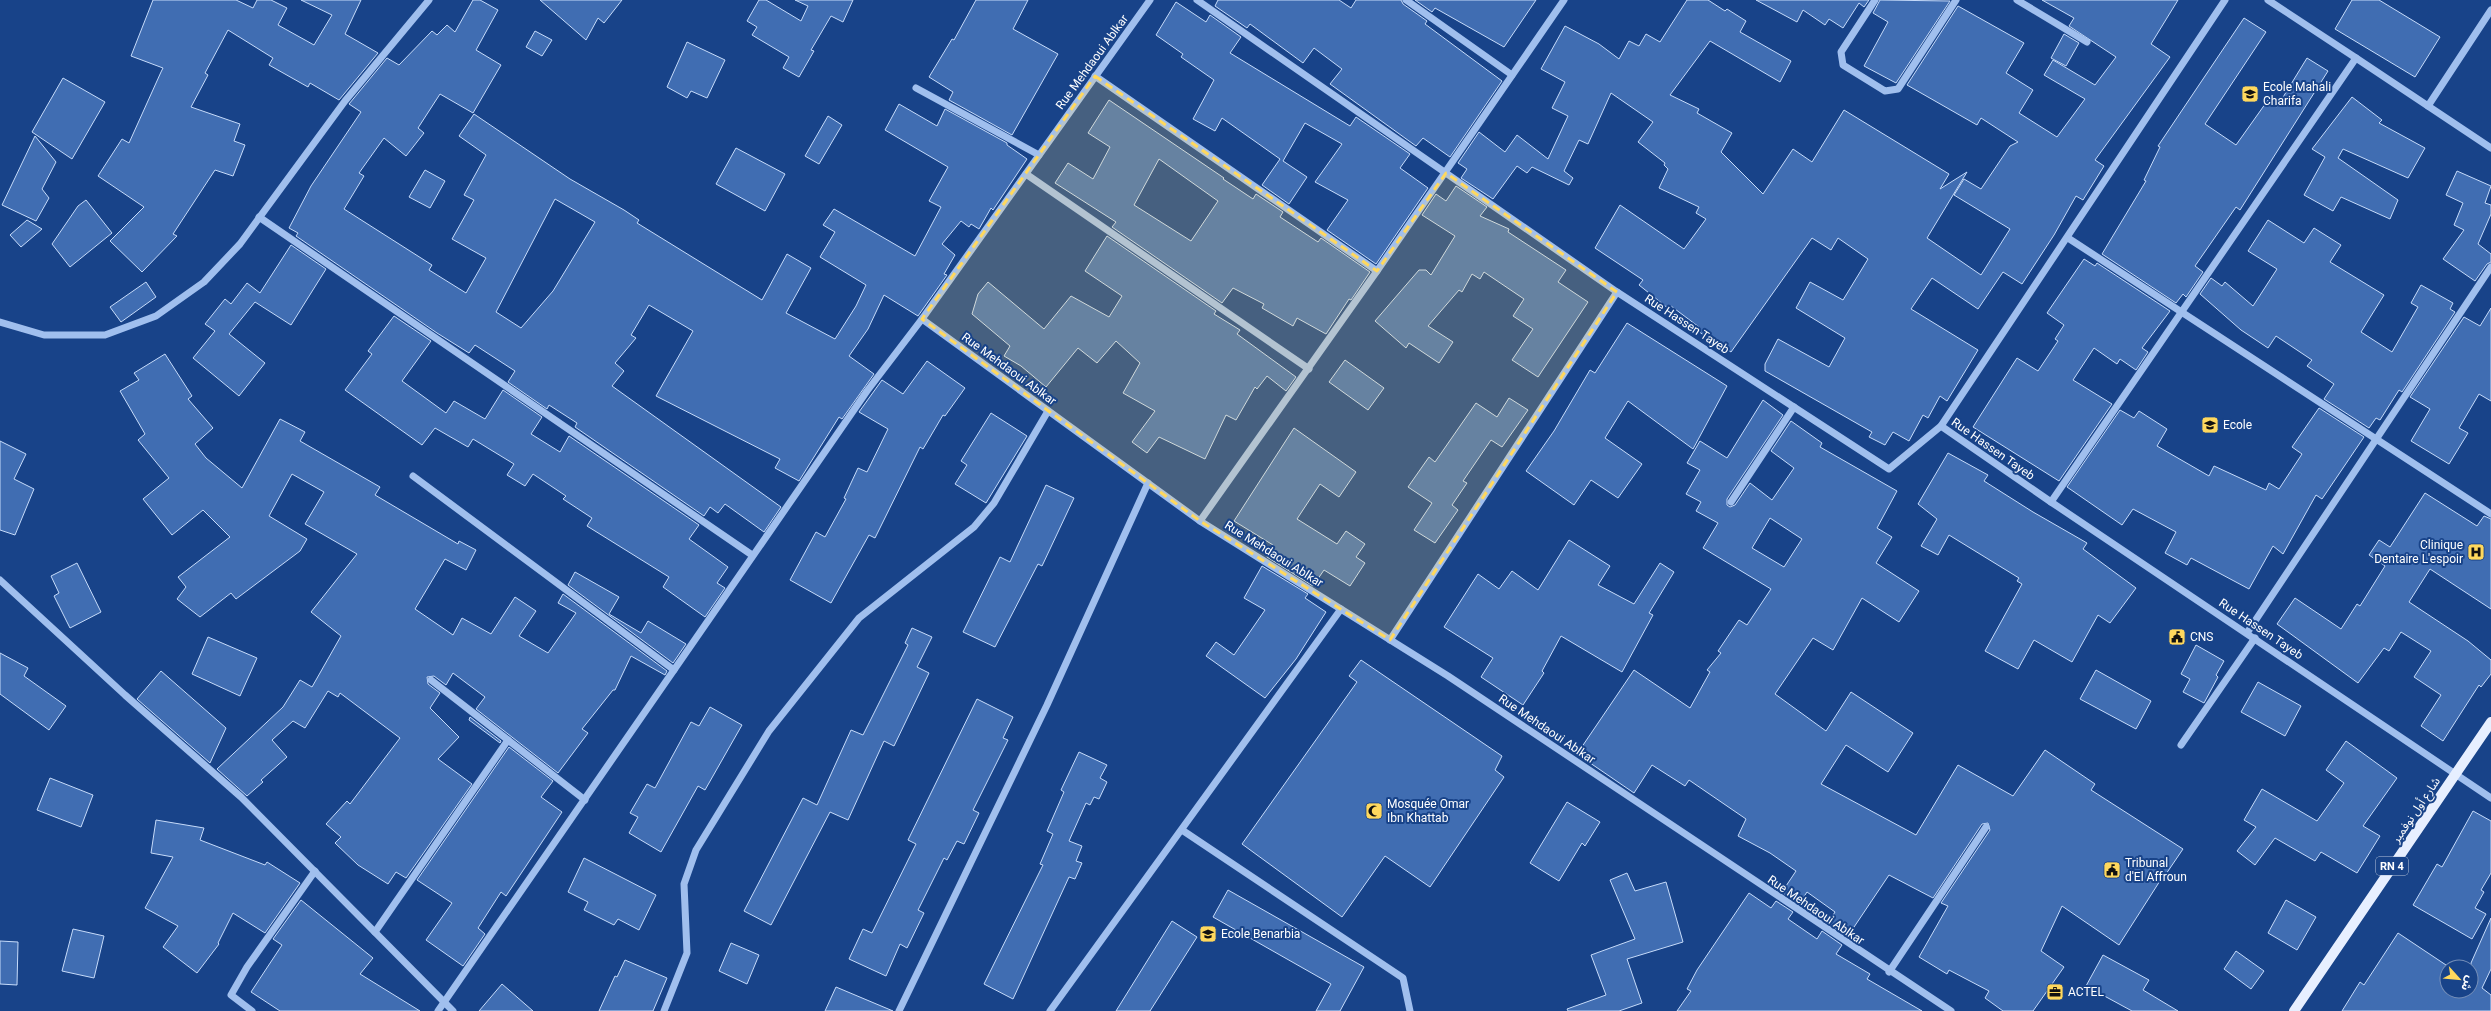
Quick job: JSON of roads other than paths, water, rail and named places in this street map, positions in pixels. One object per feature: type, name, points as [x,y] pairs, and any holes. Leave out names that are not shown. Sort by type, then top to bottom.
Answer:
[{"type":"main road","name":"شارع أول نوفمبر","points":[[2294,1011],[2491,722]]},
{"type":"street","points":[[0,322],[44,335],[105,335],[156,316],[204,282],[240,244],[345,101],[429,0]]},
{"type":"street","name":"Rue Mehdaoui Ablkar","points":[[1150,0],[922,320],[1200,521],[1448,676],[1889,972],[1951,1011]]},
{"type":"street","name":"Rue Hassen Tayeb","points":[[1197,0],[1617,292],[1889,469],[1941,426],[2051,502],[2248,633],[2491,798]]},
{"type":"street","points":[[1406,0],[1512,75]]},
{"type":"street","points":[[1200,521],[1377,272],[1564,0]]},
{"type":"street","points":[[1874,0],[1841,52],[1843,65],[1885,91],[1898,89],[1956,0]]},
{"type":"street","points":[[2017,0],[2087,42]]},
{"type":"street","points":[[1941,426],[2068,238],[2224,0]]},
{"type":"street","points":[[2268,0],[2491,148]]},
{"type":"street","points":[[2428,106],[2491,10]]},
{"type":"street","points":[[2051,502],[2356,58]]},
{"type":"street","points":[[1096,76],[1377,272]]},
{"type":"street","points":[[916,88],[1039,155]]},
{"type":"street","points":[[1026,174],[1309,368]]},
{"type":"street","points":[[259,217],[752,555]]},
{"type":"street","points":[[2068,238],[2182,310],[2375,439],[2491,514]]},
{"type":"street","points":[[2248,633],[2375,439],[2491,267]]},
{"type":"street","points":[[1390,640],[1617,292]]},
{"type":"street","points":[[438,1011],[585,800],[752,555],[867,391],[922,320]]},
{"type":"street","points":[[1731,502],[1794,407]]},
{"type":"street","points":[[664,1011],[687,953],[684,884],[696,850],[769,731],[859,618],[979,521],[994,503],[1048,411]]},
{"type":"street","points":[[413,476],[674,670]]},
{"type":"street","points":[[899,1011],[1047,705],[1148,483]]},
{"type":"street","points":[[0,580],[124,695],[241,797],[445,1001],[453,1011]]},
{"type":"street","points":[[1050,1011],[1341,609]]},
{"type":"street","points":[[2181,745],[2255,638]]},
{"type":"street","points":[[431,680],[585,800]]},
{"type":"street","points":[[375,932],[508,740]]},
{"type":"street","points":[[1889,972],[1986,827]]},
{"type":"street","points":[[1182,830],[1403,978],[1410,1011]]},
{"type":"street","points":[[252,1011],[231,996],[247,967],[315,871]]},
{"type":"place","name":"Ecole Mahali Charifa","points":[[2250,94]]},
{"type":"place","name":"Ecole","points":[[2210,425]]},
{"type":"place","name":"Clinique Dentaire L'espoir","points":[[2476,552]]},
{"type":"place","name":"CNS","points":[[2177,637]]},
{"type":"place","name":"Mosquée Omar Ibn Khattab","points":[[1374,811]]},
{"type":"place","name":"Tribunal d'El Affroun","points":[[2112,870]]},
{"type":"place","name":"Ecole Benarbia","points":[[1208,934]]},
{"type":"place","name":"ACTEL","points":[[2055,992]]}]
